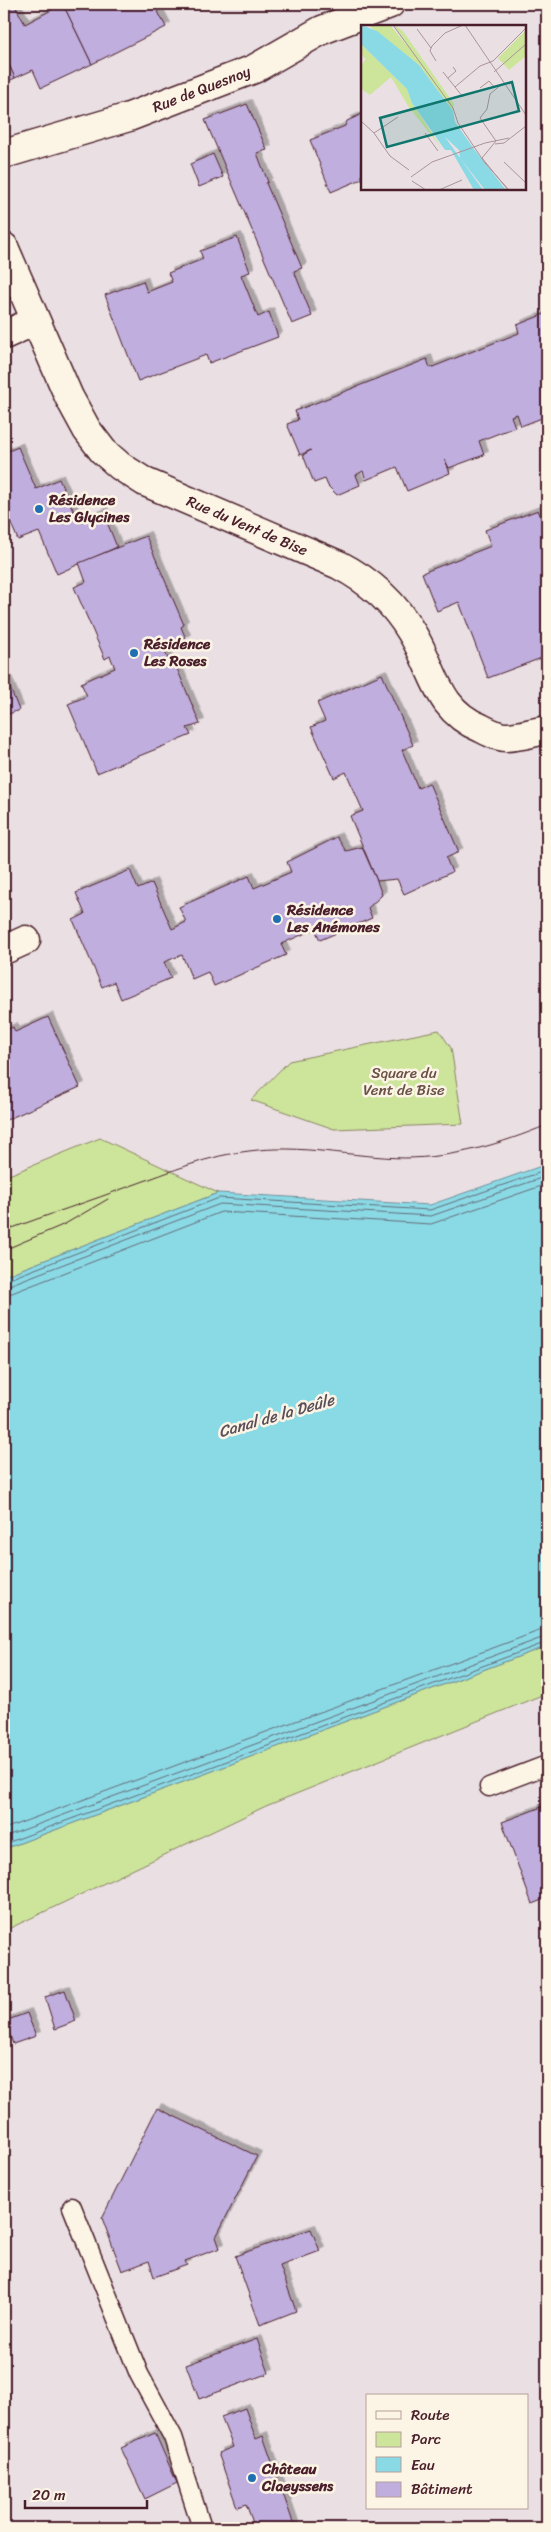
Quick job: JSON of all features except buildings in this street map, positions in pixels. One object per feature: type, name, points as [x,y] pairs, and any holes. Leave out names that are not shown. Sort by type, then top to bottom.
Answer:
[{"type":"street","name":"Rue de Quesnoy","points":[[4,154],[129,117],[254,69],[322,30],[390,4]]},
{"type":"street","name":"Rue du Vent de Bise","points":[[4,247],[69,397],[86,430],[103,451],[120,466],[145,482],[338,564],[361,576],[382,593],[398,612],[413,634],[440,693],[451,709],[470,724],[506,737],[547,730]]},
{"type":"street","points":[[4,336],[35,321]]},
{"type":"lane","points":[[489,1787],[547,1765]]},
{"type":"lane","points":[[72,2207],[139,2374],[173,2437],[202,2528]]},
{"type":"green space","name":"Square du Vent de Bise","points":[[439,1030],[451,1048],[463,1124],[334,1129],[251,1100],[289,1061]]},
{"type":"green space","points":[[100,1138],[218,1193],[4,1276],[4,1177]]},
{"type":"green space","points":[[547,1646],[547,1693],[266,1806],[4,1931],[4,1849]]},
{"type":"water","name":"Canal de la Deûle","points":[[547,1164],[547,1646],[4,1849],[4,1276],[218,1193],[430,1205]]},
{"type":"tram line","points":[[4,1231],[190,1165],[234,1153],[288,1149],[404,1158],[441,1156],[495,1144],[547,1125]]},
{"type":"tram line","points":[[4,1250],[65,1224],[108,1199]]},
{"type":"place","name":"Résidence Les Glycines","points":[[39,509]]},
{"type":"place","name":"Résidence Les Roses","points":[[134,653]]},
{"type":"place","name":"Résidence Les Anémones","points":[[277,919]]},
{"type":"place","name":"Château Claeyssens","points":[[252,2478]]}]
